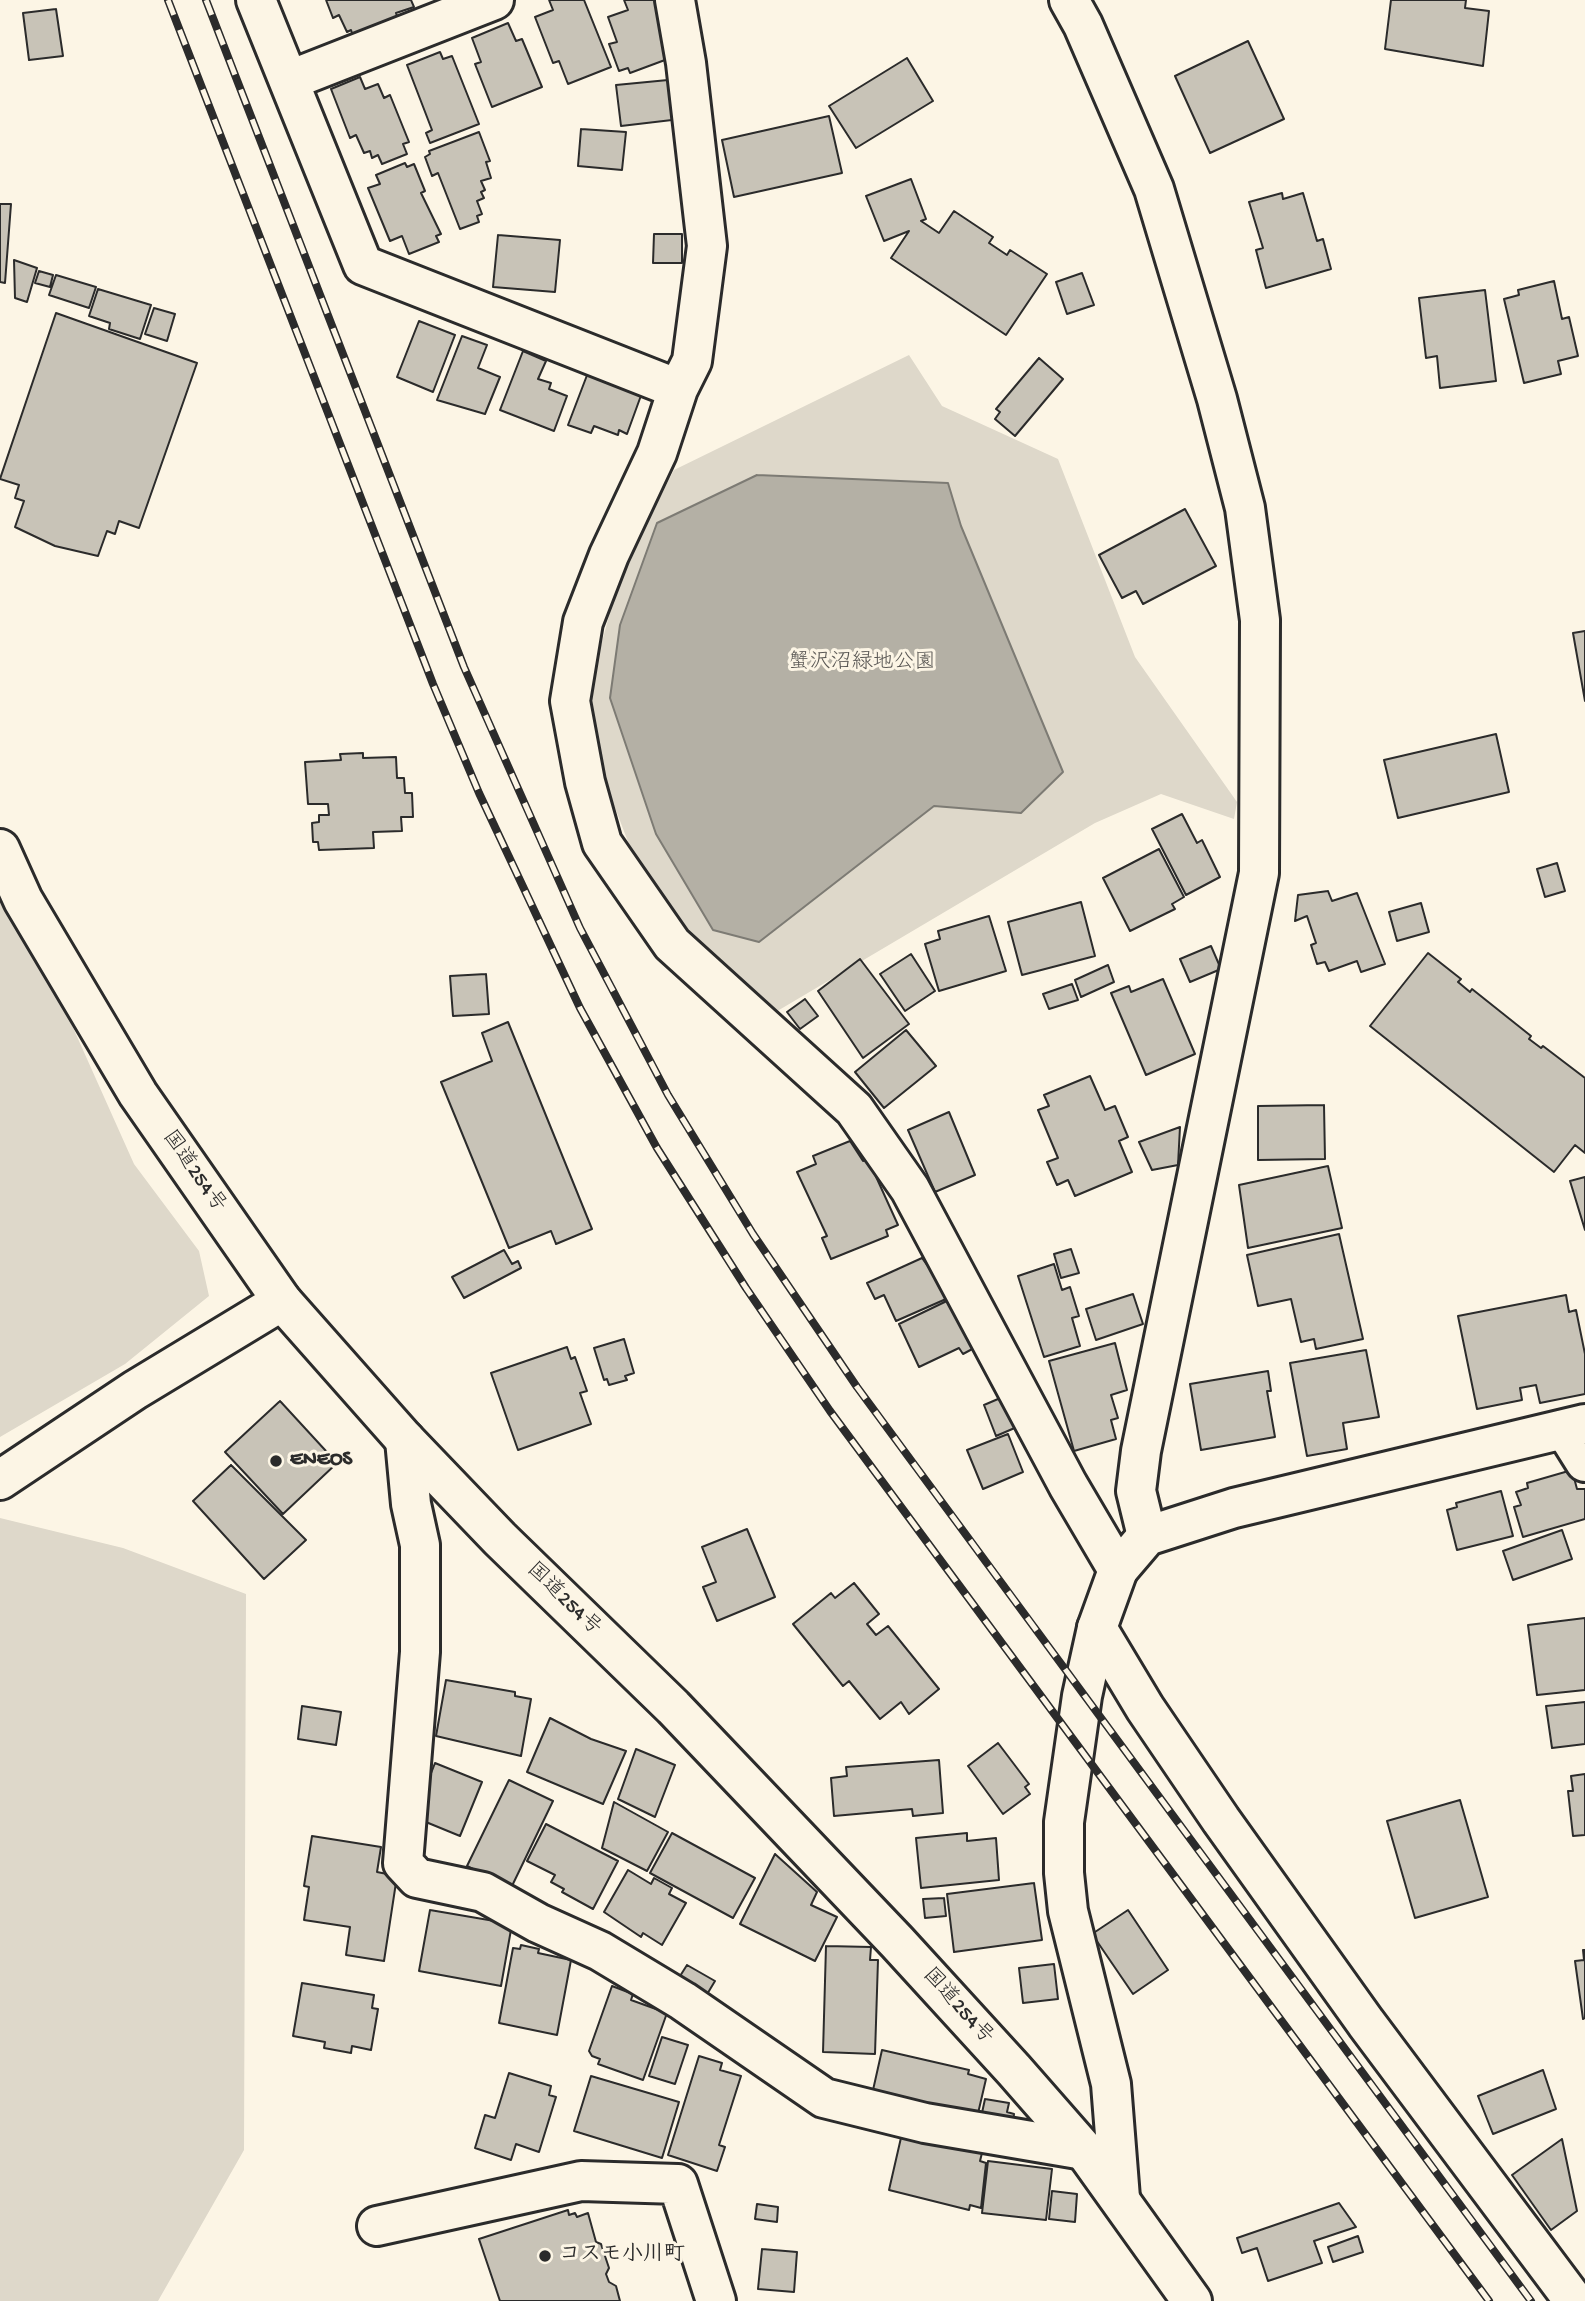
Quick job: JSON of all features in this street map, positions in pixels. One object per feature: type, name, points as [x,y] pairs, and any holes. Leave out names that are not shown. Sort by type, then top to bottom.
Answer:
[{"type":"main road","points":[[256,0],[363,265],[678,389]]},
{"type":"main road","points":[[290,80],[494,0]]},
{"type":"main road","points":[[675,0],[686,63],[706,246],[692,361],[678,389],[657,453],[609,555],[583,622],[570,701],[585,782],[602,843],[672,944],[855,1109],[910,1189],[1068,1485],[1118,1570]]},
{"type":"main road","points":[[1069,0],[1083,25],[1154,189],[1217,400],[1245,508],[1260,620],[1259,873],[1141,1451],[1136,1491],[1147,1536]]},
{"type":"main road","name":"国道254号","points":[[0,849],[23,900],[138,1094],[282,1301],[405,1440],[500,1539],[692,1727],[897,1941],[1084,2150],[1121,2198],[1192,2301]]},
{"type":"main road","points":[[0,1480],[135,1390],[282,1301]]},
{"type":"main road","points":[[1121,2198],[1111,2084],[1068,1912],[1064,1873],[1065,1822],[1075,1742],[1097,1628],[1118,1570],[1147,1536],[1234,1508],[1575,1427],[1585,1462]]},
{"type":"main road","points":[[405,1440],[411,1504],[420,1545],[420,1652],[403,1863],[417,1878],[483,1892],[538,1923],[600,1951],[682,2001],[824,2098],[925,2123],[1084,2150]]},
{"type":"main road","points":[[1097,1628],[1145,1708],[1221,1821],[1366,2023],[1574,2301]]},
{"type":"main road","points":[[377,2227],[582,2181],[677,2184],[716,2301]]},
{"type":"green space","name":"蟹沢沼緑地公園","points":[[909,355],[942,406],[1058,459],[1135,657],[1237,802],[1234,819],[1161,794],[1095,823],[774,1013],[677,923],[632,852],[602,774],[588,693],[621,572],[674,470]]},
{"type":"green space","points":[[0,902],[62,1003],[134,1164],[199,1251],[209,1296],[125,1364],[0,1437]]},
{"type":"green space","points":[[0,1518],[123,1548],[246,1594],[244,2150],[158,2301],[0,2301]]},
{"type":"shaded area","points":[[757,475],[948,483],[961,526],[1063,772],[1021,813],[934,806],[759,942],[713,930],[656,834],[610,698],[620,625],[657,523]]},
{"type":"building","points":[[326,0],[411,0],[414,7],[396,13],[398,19],[353,36],[351,30],[347,32],[339,15],[333,18]]},
{"type":"building","points":[[549,0],[584,0],[611,67],[568,84],[559,61],[553,63],[535,17],[553,10]]},
{"type":"building","points":[[624,0],[657,0],[673,57],[630,73],[628,68],[619,71],[609,44],[617,42],[608,17],[628,10]]},
{"type":"building","points":[[1391,0],[1466,0],[1465,8],[1489,11],[1483,66],[1385,49]]},
{"type":"building","points":[[56,9],[63,56],[29,60],[23,13]]},
{"type":"building","points":[[508,23],[516,41],[522,39],[542,87],[492,107],[475,64],[481,62],[472,38]]},
{"type":"building","points":[[1248,41],[1284,119],[1210,153],[1175,76]]},
{"type":"building","points":[[440,52],[443,59],[452,56],[479,124],[430,143],[426,133],[432,130],[407,65]]},
{"type":"building","points":[[907,58],[933,101],[856,148],[829,106]]},
{"type":"building","points":[[360,77],[365,89],[378,84],[384,98],[390,95],[409,142],[403,144],[407,154],[382,164],[378,155],[372,158],[370,151],[364,153],[356,135],[350,138],[331,89]]},
{"type":"building","points":[[668,80],[672,120],[621,126],[616,85]]},
{"type":"building","points":[[829,116],[842,173],[734,197],[722,140]]},
{"type":"building","points":[[581,129],[626,132],[622,170],[578,166]]},
{"type":"building","points":[[479,132],[490,161],[486,162],[491,178],[481,181],[485,190],[481,192],[484,198],[477,201],[482,214],[477,216],[479,222],[460,229],[438,173],[432,176],[425,157],[430,154],[429,151]]},
{"type":"building","points":[[405,163],[407,167],[414,164],[425,191],[421,193],[441,234],[436,236],[439,242],[409,254],[402,236],[390,241],[368,188],[380,184],[376,175]]},
{"type":"building","points":[[911,179],[926,219],[921,221],[939,233],[954,211],[993,237],[989,243],[1007,255],[1010,250],[1047,274],[1006,335],[891,258],[909,231],[884,241],[866,196]]},
{"type":"building","points":[[1282,193],[1283,199],[1303,193],[1317,241],[1323,239],[1331,269],[1266,288],[1256,250],[1263,248],[1249,202]]},
{"type":"building","points":[[0,204],[11,204],[5,283],[0,282]]},
{"type":"building","points":[[654,234],[682,234],[682,263],[653,263]]},
{"type":"building","points":[[498,235],[560,240],[555,292],[493,287]]},
{"type":"building","points":[[14,260],[37,268],[27,302],[15,298]]},
{"type":"building","points":[[39,271],[53,275],[50,287],[35,283]]},
{"type":"building","points":[[1082,273],[1094,305],[1067,314],[1056,282]]},
{"type":"building","points":[[56,275],[96,287],[89,308],[49,295]]},
{"type":"building","points":[[1554,281],[1562,319],[1569,317],[1578,356],[1558,361],[1561,374],[1524,383],[1504,299],[1519,295],[1518,290]]},
{"type":"building","points":[[98,289],[151,305],[140,339],[109,329],[110,323],[89,316]]},
{"type":"building","points":[[1485,290],[1496,381],[1440,388],[1437,356],[1426,358],[1419,298]]},
{"type":"building","points":[[154,308],[175,314],[167,341],[145,334]]},
{"type":"building","points":[[56,313],[197,363],[139,528],[119,521],[115,534],[107,531],[98,556],[55,546],[15,527],[24,501],[15,498],[19,485],[0,479]]},
{"type":"building","points":[[419,321],[455,335],[433,392],[397,377]]},
{"type":"building","points":[[462,336],[487,345],[478,368],[500,377],[485,414],[437,400]]},
{"type":"building","points":[[523,351],[546,361],[538,379],[551,383],[549,389],[567,396],[554,431],[500,410]]},
{"type":"building","points":[[1039,358],[1063,379],[1015,436],[995,419],[1000,412],[996,409]]},
{"type":"building","points":[[589,370],[643,390],[627,434],[619,430],[618,435],[594,426],[591,433],[568,425]]},
{"type":"building","points":[[1185,509],[1216,566],[1143,604],[1136,591],[1122,598],[1099,555]]},
{"type":"building","points":[[1585,631],[1585,701],[1573,633]]},
{"type":"building","points":[[1496,734],[1509,792],[1398,818],[1384,760]]},
{"type":"building","points":[[363,753],[363,758],[396,757],[397,778],[404,778],[405,793],[412,793],[413,817],[401,817],[402,831],[373,832],[374,848],[319,850],[318,842],[313,842],[312,823],[319,822],[319,815],[329,815],[328,804],[308,804],[305,762],[341,760],[340,754]]},
{"type":"building","points":[[1182,814],[1197,843],[1202,840],[1220,877],[1186,895],[1152,829]]},
{"type":"building","points":[[1159,849],[1184,897],[1172,904],[1175,909],[1130,931],[1103,878]]},
{"type":"building","points":[[1557,863],[1565,891],[1545,897],[1537,869]]},
{"type":"building","points":[[1328,891],[1332,901],[1357,893],[1385,964],[1361,972],[1357,961],[1329,971],[1325,962],[1317,964],[1311,945],[1316,943],[1307,916],[1295,921],[1298,895]]},
{"type":"building","points":[[1081,902],[1095,956],[1022,975],[1008,922]]},
{"type":"building","points":[[1421,903],[1429,932],[1397,941],[1389,912]]},
{"type":"building","points":[[989,916],[1006,971],[939,991],[925,944],[940,939],[938,931]]},
{"type":"building","points":[[1211,946],[1221,969],[1190,982],[1180,959]]},
{"type":"building","points":[[1428,953],[1461,979],[1458,982],[1470,992],[1472,989],[1531,1036],[1529,1039],[1541,1048],[1543,1046],[1585,1078],[1585,1153],[1575,1145],[1554,1172],[1370,1026]]},
{"type":"building","points":[[911,954],[935,991],[905,1011],[880,974]]},
{"type":"building","points":[[860,959],[909,1024],[863,1058],[818,991]]},
{"type":"building","points":[[1108,965],[1114,982],[1081,997],[1075,980]]},
{"type":"building","points":[[486,974],[489,1014],[453,1016],[450,976]]},
{"type":"building","points":[[1163,979],[1195,1054],[1146,1075],[1111,993],[1129,986],[1131,992]]},
{"type":"building","points":[[1072,984],[1078,1000],[1049,1009],[1043,994]]},
{"type":"building","points":[[805,999],[818,1016],[800,1029],[787,1012]]},
{"type":"building","points":[[508,1022],[592,1229],[556,1244],[551,1231],[509,1248],[441,1082],[492,1061],[482,1033]]},
{"type":"building","points":[[906,1030],[936,1066],[884,1108],[855,1072]]},
{"type":"building","points":[[1090,1076],[1105,1110],[1115,1106],[1128,1137],[1119,1141],[1132,1172],[1075,1196],[1068,1180],[1057,1185],[1047,1162],[1058,1158],[1038,1110],[1049,1106],[1044,1095]]},
{"type":"building","points":[[1324,1105],[1325,1159],[1258,1160],[1258,1106]]},
{"type":"building","points":[[949,1112],[975,1175],[935,1192],[908,1130]]},
{"type":"building","points":[[1180,1127],[1178,1165],[1152,1170],[1139,1142]]},
{"type":"building","points":[[850,1141],[863,1161],[868,1159],[898,1225],[886,1230],[888,1236],[831,1259],[822,1238],[827,1236],[797,1172],[816,1164],[813,1156]]},
{"type":"building","points":[[1328,1166],[1342,1228],[1248,1248],[1239,1185]]},
{"type":"building","points":[[1585,1177],[1585,1230],[1570,1181]]},
{"type":"building","points":[[1339,1234],[1363,1339],[1316,1349],[1314,1339],[1301,1342],[1291,1299],[1258,1306],[1247,1255]]},
{"type":"building","points":[[1071,1249],[1079,1273],[1061,1278],[1054,1254]]},
{"type":"building","points":[[504,1250],[512,1264],[518,1261],[521,1268],[464,1298],[452,1277]]},
{"type":"building","points":[[922,1258],[933,1273],[939,1270],[946,1287],[941,1289],[946,1299],[896,1321],[884,1295],[875,1299],[867,1283]]},
{"type":"building","points":[[1054,1264],[1062,1290],[1070,1287],[1079,1316],[1072,1318],[1080,1346],[1044,1357],[1018,1276]]},
{"type":"building","points":[[1133,1294],[1143,1324],[1096,1340],[1086,1309]]},
{"type":"building","points":[[1566,1295],[1569,1312],[1576,1310],[1585,1354],[1585,1394],[1540,1403],[1536,1385],[1520,1388],[1522,1400],[1477,1409],[1458,1316]]},
{"type":"building","points":[[953,1298],[976,1347],[963,1354],[959,1348],[919,1367],[899,1324]]},
{"type":"building","points":[[624,1339],[634,1373],[625,1376],[627,1380],[609,1385],[607,1379],[604,1380],[594,1348]]},
{"type":"building","points":[[1115,1343],[1127,1390],[1111,1395],[1118,1418],[1111,1420],[1116,1439],[1074,1451],[1049,1361]]},
{"type":"building","points":[[567,1347],[571,1359],[575,1357],[587,1391],[580,1393],[591,1424],[518,1450],[491,1373]]},
{"type":"building","points":[[1366,1350],[1379,1417],[1343,1423],[1347,1449],[1307,1456],[1290,1363]]},
{"type":"building","points":[[1268,1371],[1271,1391],[1267,1391],[1275,1437],[1201,1450],[1190,1384]]},
{"type":"building","points":[[1005,1396],[1017,1427],[996,1436],[984,1405]]},
{"type":"building","points":[[280,1401],[337,1463],[283,1514],[225,1452]]},
{"type":"building","points":[[1008,1434],[1023,1472],[983,1489],[967,1450]]},
{"type":"building","points":[[231,1465],[306,1540],[264,1579],[193,1501]]},
{"type":"building","points":[[1572,1470],[1577,1489],[1585,1489],[1585,1519],[1523,1537],[1514,1507],[1521,1505],[1516,1492],[1528,1488],[1527,1483]]},
{"type":"building","points":[[1501,1491],[1513,1536],[1457,1550],[1447,1510],[1457,1507],[1456,1503]]},
{"type":"building","points":[[747,1529],[775,1597],[717,1621],[703,1587],[716,1582],[702,1547]]},
{"type":"building","points":[[1562,1530],[1572,1559],[1513,1580],[1503,1551]]},
{"type":"building","points":[[854,1583],[879,1614],[867,1624],[876,1635],[888,1626],[939,1689],[909,1714],[901,1702],[880,1719],[849,1681],[843,1686],[793,1624],[831,1593],[835,1598]]},
{"type":"building","points":[[1585,1618],[1585,1690],[1537,1695],[1528,1625]]},
{"type":"building","points":[[446,1680],[515,1692],[515,1696],[531,1699],[521,1756],[436,1736]]},
{"type":"building","points":[[1585,1702],[1585,1744],[1552,1748],[1546,1706]]},
{"type":"building","points":[[302,1706],[341,1712],[336,1745],[298,1739]]},
{"type":"building","points":[[550,1718],[591,1739],[626,1751],[603,1804],[527,1772]]},
{"type":"building","points":[[998,1743],[1029,1784],[1025,1787],[1030,1794],[1003,1814],[968,1766]]},
{"type":"building","points":[[636,1749],[675,1765],[655,1817],[618,1799]]},
{"type":"building","points":[[939,1760],[943,1813],[913,1816],[912,1809],[834,1816],[831,1778],[847,1776],[846,1767]]},
{"type":"building","points":[[435,1763],[482,1782],[460,1836],[421,1820],[428,1802],[421,1799]]},
{"type":"building","points":[[1585,1774],[1585,1835],[1573,1836],[1568,1791],[1573,1791],[1571,1776]]},
{"type":"building","points":[[509,1780],[553,1801],[511,1888],[467,1866]]},
{"type":"building","points":[[1460,1800],[1488,1897],[1415,1918],[1387,1821]]},
{"type":"building","points":[[614,1802],[668,1832],[647,1871],[602,1848]]},
{"type":"building","points":[[546,1824],[618,1861],[593,1909],[562,1892],[564,1889],[551,1882],[555,1875],[527,1861]]},
{"type":"building","points":[[672,1833],[755,1878],[733,1918],[650,1873]]},
{"type":"building","points":[[967,1833],[967,1841],[996,1838],[999,1880],[921,1888],[916,1838]]},
{"type":"building","points":[[312,1836],[381,1847],[377,1872],[397,1876],[384,1961],[346,1955],[350,1927],[304,1920],[309,1887],[304,1886]]},
{"type":"building","points":[[775,1854],[817,1892],[811,1905],[837,1917],[815,1961],[740,1924]]},
{"type":"building","points":[[628,1870],[651,1884],[654,1878],[672,1888],[669,1894],[686,1903],[662,1945],[643,1933],[641,1937],[604,1912]]},
{"type":"building","points":[[1034,1883],[1042,1940],[954,1952],[947,1894]]},
{"type":"building","points":[[944,1898],[946,1916],[925,1918],[923,1899]]},
{"type":"building","points":[[430,1910],[512,1924],[501,1986],[419,1971]]},
{"type":"building","points":[[1128,1910],[1168,1970],[1133,1994],[1092,1934]]},
{"type":"building","points":[[521,1945],[539,1949],[538,1953],[571,1960],[557,2035],[499,2023],[513,1948],[520,1949]]},
{"type":"building","points":[[826,1946],[871,1947],[870,1960],[878,1960],[875,2054],[823,2052]]},
{"type":"building","points":[[1585,1950],[1585,2018],[1583,2019],[1575,1961],[1584,1960]]},
{"type":"building","points":[[1054,1964],[1058,1999],[1023,2003],[1019,1968]]},
{"type":"building","points":[[687,1965],[715,1981],[703,2001],[675,1984]]},
{"type":"building","points":[[302,1983],[374,1995],[372,2008],[378,2009],[371,2050],[352,2046],[351,2053],[324,2048],[325,2042],[293,2036]]},
{"type":"building","points":[[612,1986],[633,1994],[631,2000],[667,2013],[643,2080],[598,2064],[600,2059],[592,2056],[589,2051]]},
{"type":"building","points":[[662,2037],[688,2045],[675,2084],[649,2076]]},
{"type":"building","points":[[882,2050],[969,2070],[968,2074],[986,2079],[976,2122],[871,2099]]},
{"type":"building","points":[[699,2056],[722,2063],[720,2070],[741,2076],[719,2145],[725,2147],[717,2171],[668,2155]]},
{"type":"building","points":[[1543,2070],[1556,2109],[1493,2134],[1478,2096]]},
{"type":"building","points":[[509,2073],[551,2086],[549,2095],[556,2097],[539,2152],[516,2144],[511,2160],[475,2148],[485,2115],[495,2118]]},
{"type":"building","points":[[591,2076],[679,2102],[662,2158],[574,2131]]},
{"type":"building","points":[[985,2099],[1009,2103],[1007,2112],[1014,2114],[1012,2129],[980,2122]]},
{"type":"building","points":[[903,2129],[983,2149],[980,2161],[986,2163],[981,2208],[970,2205],[969,2210],[889,2190]]},
{"type":"building","points":[[1562,2139],[1577,2211],[1551,2230],[1512,2175]]},
{"type":"building","points":[[988,2161],[1052,2169],[1046,2220],[982,2213]]},
{"type":"building","points":[[1052,2191],[1077,2194],[1075,2222],[1049,2219]]},
{"type":"building","points":[[1339,2203],[1356,2227],[1314,2241],[1322,2263],[1268,2281],[1257,2248],[1242,2253],[1237,2238]]},
{"type":"building","points":[[757,2204],[778,2207],[777,2222],[755,2219]]},
{"type":"building","name":"コスモ小川町","points":[[568,2210],[569,2215],[575,2213],[577,2217],[588,2213],[596,2242],[601,2244],[609,2268],[606,2274],[609,2282],[616,2286],[620,2301],[500,2301],[479,2239]]},
{"type":"building","points":[[1358,2236],[1363,2252],[1333,2262],[1328,2247]]},
{"type":"building","points":[[762,2249],[797,2252],[794,2292],[758,2289]]},
{"type":"railway","points":[[168,0],[433,684],[479,793],[580,1008],[657,1148],[746,1288],[830,1411],[1489,2301]]},
{"type":"railway","points":[[206,0],[464,667],[580,928],[668,1095],[753,1234],[857,1387],[1531,2301]]},
{"type":"place","name":"ENEOS","points":[[276,1461]]},
{"type":"place","name":"コスモ小川町","points":[[545,2256]]}]
